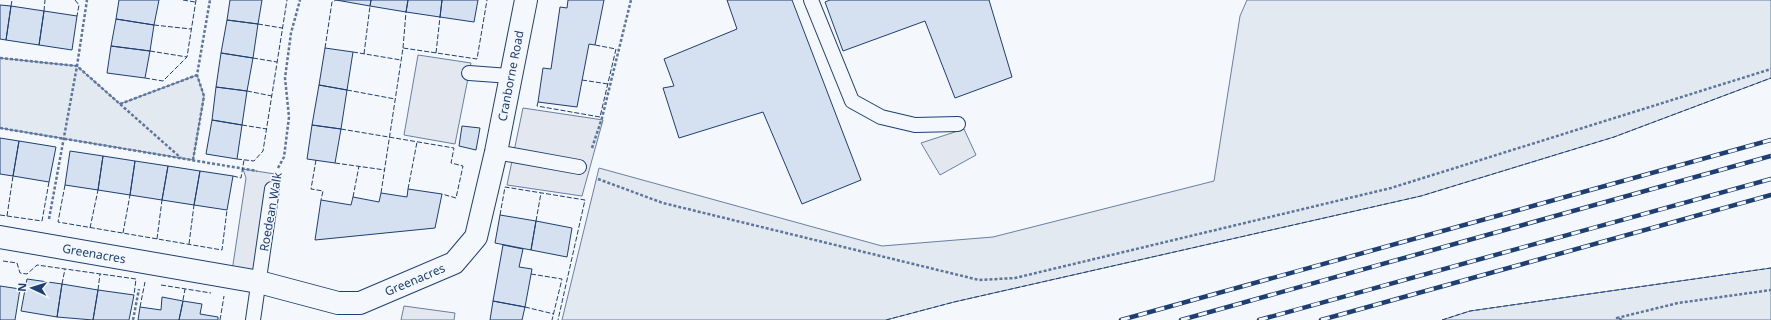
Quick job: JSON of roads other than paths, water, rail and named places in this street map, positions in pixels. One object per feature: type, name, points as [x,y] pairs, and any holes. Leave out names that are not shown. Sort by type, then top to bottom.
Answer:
[{"type":"street","name":"Cranborne Road","points":[[496,152],[526,0]]},
{"type":"street","name":"Greenacres","points":[[0,237],[259,282],[338,303],[360,303],[454,263],[476,237],[496,152]]},
{"type":"lane","points":[[811,0],[852,101],[881,117],[915,125],[958,124]]},
{"type":"lane","points":[[469,73],[511,76]]},
{"type":"lane","points":[[496,152],[582,169]]},
{"type":"lane","name":"Roedean Walk","points":[[259,282],[272,189]]},
{"type":"lane","points":[[253,320],[259,282]]},
{"type":"railway","points":[[1121,320],[1771,140]]},
{"type":"railway","points":[[1181,320],[1771,156]]},
{"type":"railway","points":[[1259,320],[1771,179]]},
{"type":"railway","points":[[1321,320],[1771,195]]}]
